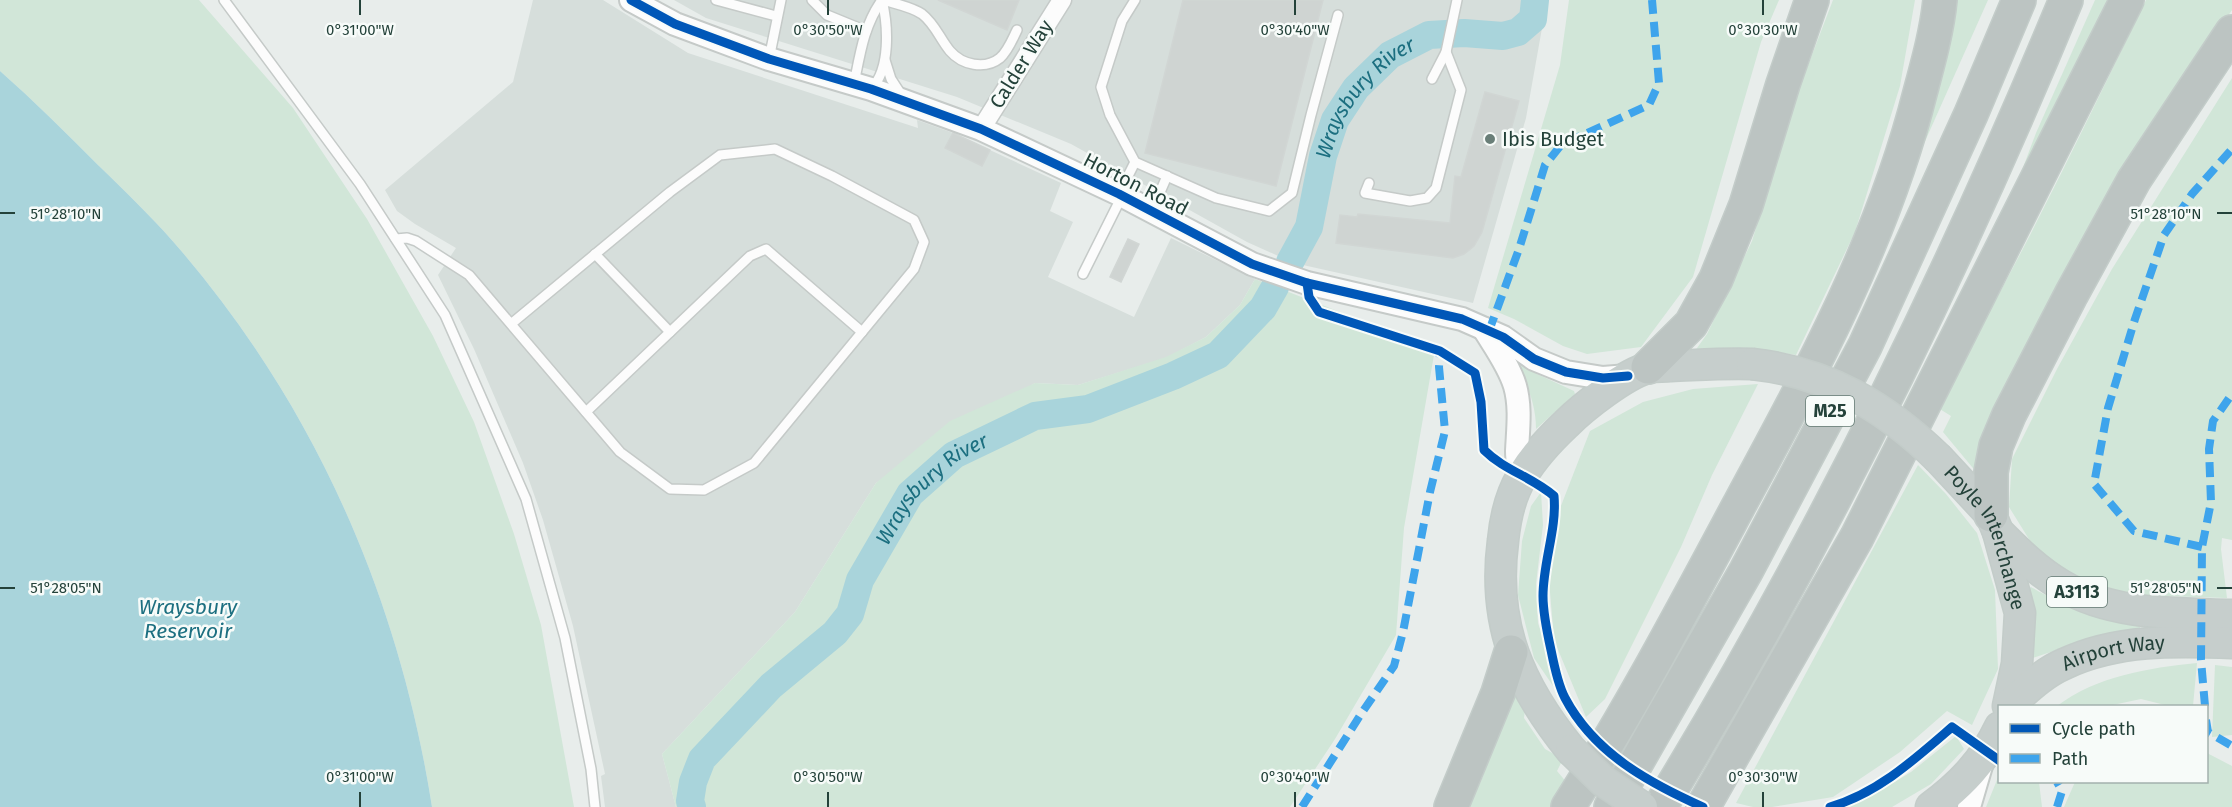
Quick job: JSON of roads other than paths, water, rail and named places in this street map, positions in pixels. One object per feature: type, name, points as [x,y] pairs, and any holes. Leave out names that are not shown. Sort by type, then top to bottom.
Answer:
[{"type":"highway","points":[[1642,807],[1603,782],[1571,750],[1540,708],[1511,652],[1503,618],[1499,566],[1504,526],[1520,478],[1547,441],[1583,407],[1638,372],[1691,324],[1716,279],[1746,205],[1783,84],[1812,0]]},
{"type":"highway","name":"M25","points":[[1568,807],[1694,591],[1796,401],[1862,265],[1912,124],[1940,0]]},
{"type":"highway","name":"M25","points":[[1611,807],[1746,571],[1865,346],[1971,114],[2019,0]]},
{"type":"highway","name":"M25","points":[[1660,807],[1789,584],[1908,353],[2021,107],[2066,0]]},
{"type":"highway","points":[[1703,807],[1857,537],[2127,0]]},
{"type":"highway","points":[[1994,524],[1990,484],[1996,446],[2009,415],[2134,180],[2232,32]]},
{"type":"highway","name":"Poyle Interchange","points":[[1638,372],[1723,363],[1788,369],[1848,391],[1896,420],[1939,459],[1994,524],[2020,613],[2017,664],[2008,705]]},
{"type":"highway","name":"Airport Way","points":[[1994,524],[2030,564],[2063,586],[2096,600],[2139,611],[2232,615]]},
{"type":"highway","name":"Airport Way","points":[[2014,705],[2043,676],[2064,664],[2114,647],[2179,641],[2232,643]]},
{"type":"highway","points":[[1451,807],[1498,693],[1511,652]]},
{"type":"highway","name":"Poyle Interchange","points":[[1931,807],[1969,775],[1983,758],[1998,729]]},
{"type":"street","name":"Horton Road","points":[[631,0],[656,10],[675,24],[769,59],[862,86],[981,129],[1120,195],[1252,264],[1307,283],[1462,319],[1503,337],[1534,359],[1566,372],[1603,378],[1638,372]]},
{"type":"street","name":"Calder Way","points":[[981,129],[1062,0]]},
{"type":"street","points":[[1484,329],[1515,386],[1518,403],[1517,452],[1520,478]]},
{"type":"street","points":[[1969,807],[1983,758]]},
{"type":"lane","points":[[224,0],[360,184],[445,315],[526,499],[565,638],[591,769],[595,807]]},
{"type":"lane","points":[[716,0],[776,16]]},
{"type":"lane","points":[[769,59],[781,0]]},
{"type":"lane","points":[[812,0],[827,15],[866,31]]},
{"type":"lane","points":[[883,0],[887,23],[880,78],[862,86],[866,31],[872,14],[883,0]]},
{"type":"lane","points":[[883,0],[922,14],[930,21],[954,56],[968,63],[983,64],[999,58],[1009,46],[1017,30]]},
{"type":"lane","points":[[1134,0],[1122,21],[1101,87],[1110,115],[1135,162],[1216,198],[1269,212],[1292,193],[1338,15]]},
{"type":"lane","points":[[1432,79],[1446,52],[1457,0]]},
{"type":"lane","points":[[1369,183],[1365,193],[1410,201],[1427,198],[1436,188],[1461,90],[1446,52]]},
{"type":"lane","points":[[884,58],[891,79],[905,101]]},
{"type":"lane","points":[[396,239],[407,238],[416,241],[469,275],[510,324],[620,452],[670,489],[704,490],[754,463],[914,269],[924,242],[914,220],[832,176],[775,149],[720,155],[670,192],[510,324]]},
{"type":"lane","points":[[1083,274],[1135,162]]},
{"type":"lane","points":[[1152,212],[1167,176]]},
{"type":"lane","points":[[586,412],[750,256],[766,249],[862,332]]},
{"type":"lane","points":[[595,254],[670,332]]},
{"type":"water","name":"Wraysbury Reservoir","points":[[0,71],[62,129],[173,241],[231,314],[274,378],[313,444],[346,513],[375,584],[399,656],[418,731],[432,807],[0,807]]},
{"type":"waterway","name":"Wraysbury River","points":[[1290,262],[1309,227],[1323,156],[1335,120],[1356,88],[1390,55],[1429,35],[1464,33],[1503,36],[1518,32],[1533,19],[1535,0]]},
{"type":"waterway","name":"Wraysbury River","points":[[692,807],[690,801],[693,782],[702,759],[771,686],[835,633],[850,614],[860,580],[910,494],[954,455],[1035,416],[1088,409],[1173,376],[1218,355],[1263,308],[1275,287]]},
{"type":"place","name":"Ibis Budget","points":[[1490,139]]}]
